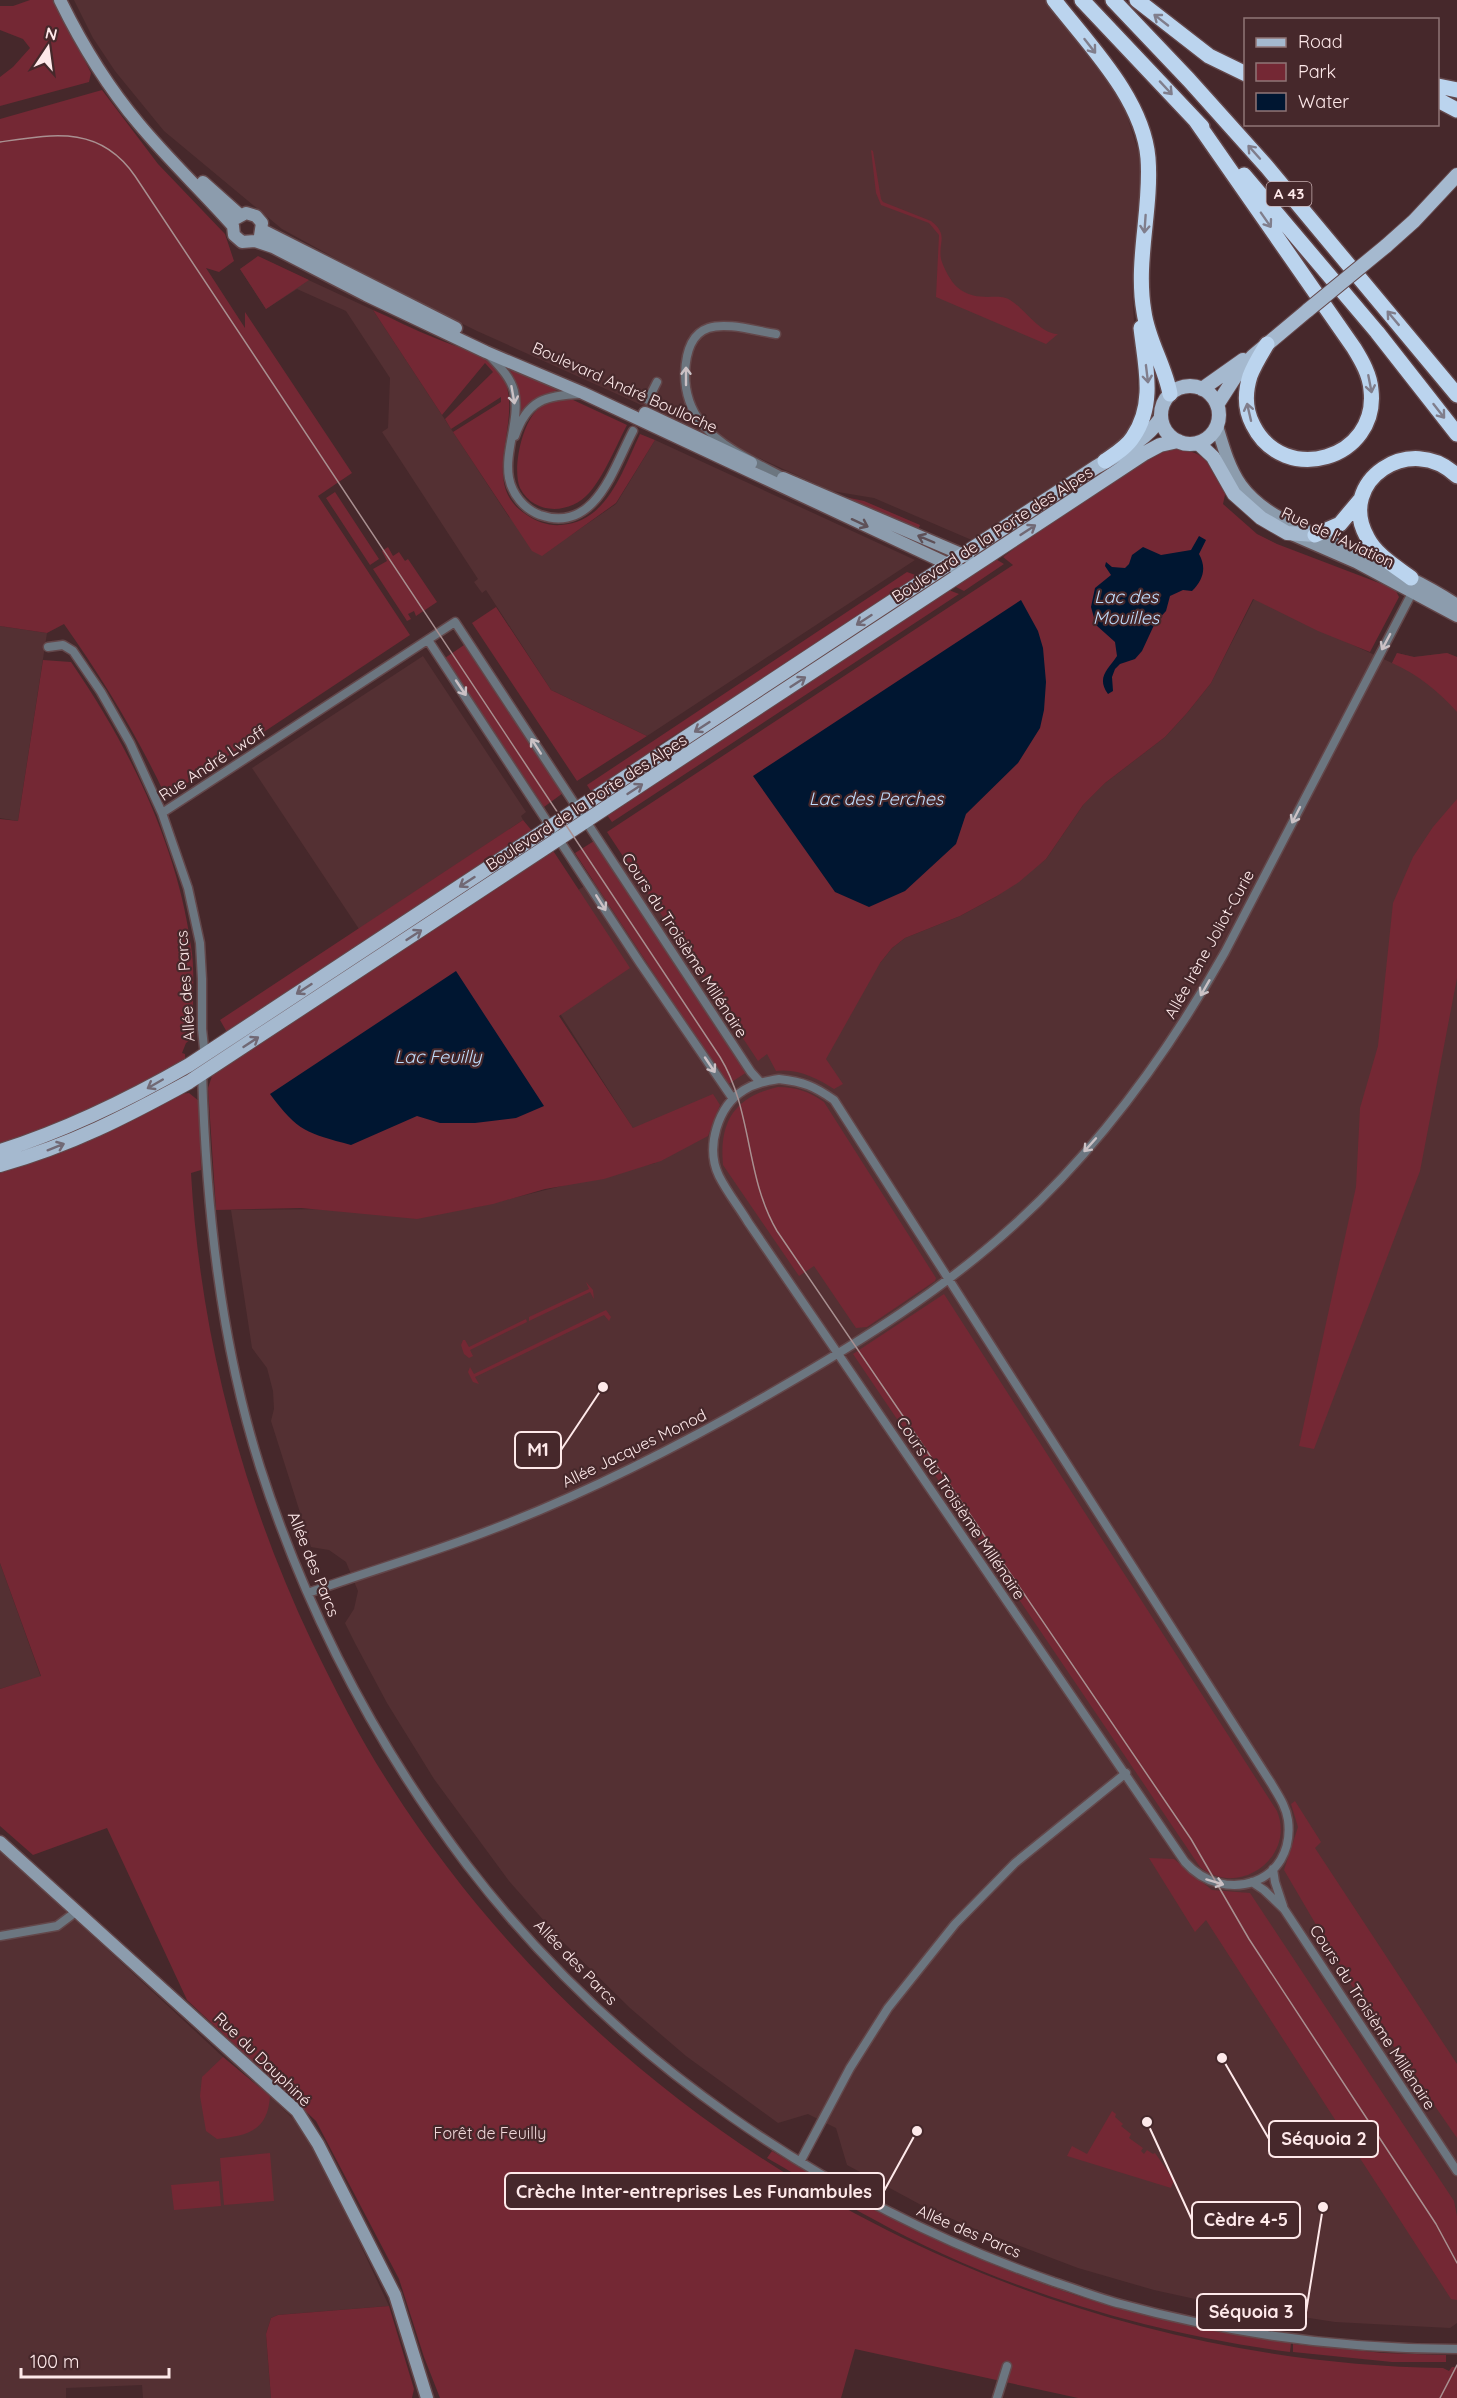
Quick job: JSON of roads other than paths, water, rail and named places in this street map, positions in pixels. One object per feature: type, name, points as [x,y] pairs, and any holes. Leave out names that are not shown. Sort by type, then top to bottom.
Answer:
[{"type":"highway","points":[[1054,0],[1122,88],[1141,124],[1148,157],[1138,308],[1148,388],[1144,414],[1133,437],[1105,461]]},
{"type":"highway","name":"A 43","points":[[1082,0],[1196,121],[1288,225],[1377,332],[1457,434]]},
{"type":"highway","name":"A 43","points":[[1113,0],[1267,167],[1457,395]]},
{"type":"highway","points":[[1137,0],[1198,48],[1226,66],[1244,74]]},
{"type":"highway","points":[[1439,86],[1457,90]]},
{"type":"highway","points":[[1439,101],[1457,110]]},
{"type":"highway","points":[[1196,121],[1365,366],[1371,390],[1371,409],[1359,435],[1343,450],[1317,459],[1294,458],[1273,449],[1255,430],[1247,405],[1248,387],[1255,366],[1267,344]]},
{"type":"highway","points":[[1140,274],[1144,313],[1151,338],[1166,373],[1170,394]]},
{"type":"highway","points":[[1315,535],[1340,524],[1354,509],[1376,474],[1387,465],[1401,459],[1417,457],[1432,460],[1457,476]]},
{"type":"highway","points":[[1362,497],[1361,517],[1367,538],[1379,553],[1412,584]]},
{"type":"main road","name":"Boulevard André Boulloche","points":[[60,0],[81,44],[137,123],[236,220]]},
{"type":"main road","name":"Boulevard André Boulloche","points":[[66,0],[104,69],[152,128],[236,220]]},
{"type":"main road","points":[[1202,389],[1267,344],[1386,246],[1414,221],[1457,175]]},
{"type":"main road","name":"Boulevard André Boulloche","points":[[250,213],[256,216],[262,223],[259,235],[249,243],[239,240],[234,235],[236,220],[250,213]]},
{"type":"main road","name":"Boulevard André Boulloche","points":[[259,235],[273,247],[366,295],[486,352],[583,393],[965,572]]},
{"type":"main road","name":"Boulevard André Boulloche","points":[[259,235],[481,341],[597,391],[795,483],[980,563]]},
{"type":"main road","points":[[1217,405],[1202,389],[1184,387],[1170,394],[1165,401],[1161,418],[1166,432],[1184,444],[1198,443],[1206,439],[1217,426],[1217,405],[1234,377],[1267,344]]},
{"type":"main road","name":"Boulevard de la Porte des Alpes","points":[[0,1151],[65,1129],[99,1114],[206,1054],[948,564],[1137,442],[1153,430],[1161,418]]},
{"type":"main road","name":"Rue de l'Aviation","points":[[1217,426],[1228,460],[1241,484],[1255,501],[1276,516],[1412,584],[1457,616]]},
{"type":"main road","name":"Boulevard de la Porte des Alpes","points":[[0,1165],[45,1152],[112,1124],[202,1074],[1145,453],[1160,445],[1178,441]]},
{"type":"main road","name":"Rue de l'Aviation","points":[[1198,443],[1213,457],[1234,494],[1261,518],[1356,562],[1435,591],[1457,605]]},
{"type":"main road","points":[[1287,532],[1315,535]]},
{"type":"main road","name":"Rue du Dauphiné","points":[[0,1842],[297,2111],[318,2144],[395,2295],[424,2396]]},
{"type":"street","points":[[776,334],[726,325],[708,328],[695,336],[689,344],[686,353],[685,382],[690,407],[704,426],[724,443],[795,483]]},
{"type":"street","points":[[486,352],[506,374],[514,391],[509,480],[521,502],[534,513],[551,519],[572,518],[590,507],[602,491],[633,431]]},
{"type":"street","points":[[648,400],[657,382]]},
{"type":"street","points":[[511,448],[523,418],[537,402],[556,394],[583,393]]},
{"type":"street","name":"Allée Irène Joliot-Curie","points":[[949,1279],[1037,1203],[1124,1108],[1198,1001],[1412,584]]},
{"type":"street","name":"Cours du Troisième Millénaire","points":[[455,622],[751,1072],[760,1082]]},
{"type":"street","name":"Rue André Lwoff","points":[[48,647],[63,645],[73,651],[101,692],[130,743],[162,813],[455,622]]},
{"type":"street","points":[[428,640],[733,1099]]},
{"type":"street","name":"Allée des Parcs","points":[[162,813],[188,888],[200,943],[202,1036],[206,1054],[202,1074],[211,1214],[227,1325],[259,1465],[308,1593],[348,1678],[378,1734],[468,1866],[555,1965],[626,2033],[720,2109],[800,2162],[911,2224],[999,2262],[1119,2304],[1186,2320],[1293,2339],[1386,2348],[1457,2349]]},
{"type":"street","name":"Cours du Troisième Millénaire","points":[[779,1079],[800,1081],[813,1086],[834,1100],[949,1279],[1285,1808],[1288,1838],[1284,1855],[1273,1869],[1252,1882],[1244,1885],[1224,1885],[1210,1881],[1194,1872],[1185,1862],[748,1222],[719,1175],[713,1148],[716,1130],[726,1108],[733,1099],[742,1091],[760,1082],[779,1079]]},
{"type":"street","name":"Allée Jacques Monod","points":[[308,1593],[464,1540],[530,1514],[621,1472],[721,1422],[838,1353],[949,1279]]},
{"type":"street","points":[[800,2162],[850,2068],[877,2025],[955,1924],[1014,1863],[1126,1773]]},
{"type":"street","name":"Cours du Troisième Millénaire","points":[[1273,1869],[1284,1909]]},
{"type":"street","name":"Cours du Troisième Millénaire","points":[[1252,1882],[1284,1909],[1457,2171]]},
{"type":"street","points":[[0,1936],[57,1926],[77,1911]]},
{"type":"street","points":[[997,2398],[1007,2366]]},
{"type":"water","name":"Lac des Mouilles","points":[[1199,536],[1206,540],[1199,554],[1203,564],[1203,574],[1199,583],[1192,591],[1183,590],[1170,596],[1166,611],[1155,623],[1142,651],[1135,659],[1120,664],[1115,669],[1112,677],[1113,691],[1108,694],[1103,678],[1117,656],[1115,642],[1096,625],[1091,607],[1095,588],[1111,575],[1105,566],[1106,562],[1112,567],[1125,568],[1132,555],[1143,547],[1161,555],[1191,550]]},
{"type":"water","name":"Lac des Perches","points":[[1021,600],[1038,631],[1043,648],[1046,682],[1040,728],[1018,763],[966,814],[956,844],[905,891],[869,907],[835,892],[753,776]]},
{"type":"water","name":"Lac Feuilly","points":[[456,971],[544,1106],[516,1118],[475,1123],[440,1123],[417,1116],[351,1145],[313,1134],[296,1124],[270,1094]]},
{"type":"tram line","points":[[0,142],[57,136],[91,141],[107,148],[135,176],[720,1057],[731,1078],[738,1099],[759,1189],[777,1231],[1191,1839],[1249,1939],[1436,2224],[1457,2263]]},
{"type":"tram line","points":[[1440,2398],[1457,2365]]},
{"type":"place","name":"M1","points":[[603,1387]]},
{"type":"place","name":"Séquoia 2","points":[[1222,2058]]},
{"type":"place","name":"Cèdre 4-5","points":[[1147,2122]]},
{"type":"place","name":"Crèche Inter-entreprises Les Funambules","points":[[917,2131]]},
{"type":"place","name":"Séquoia 3","points":[[1323,2207]]},
{"type":"park label","name":"Forêt de Feuilly","points":[[490,2133]]}]
